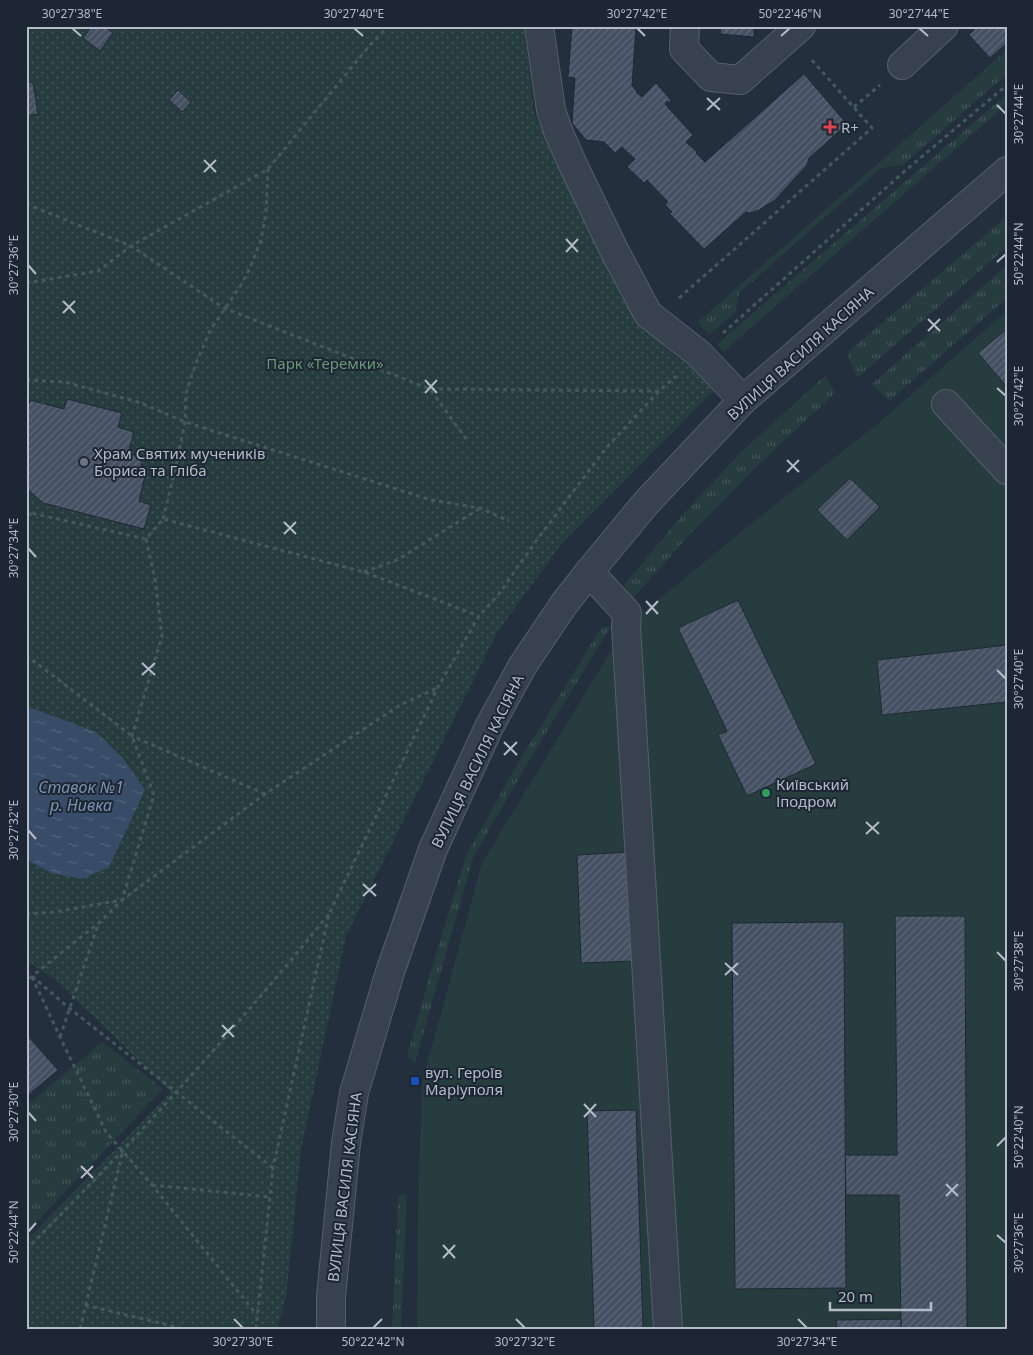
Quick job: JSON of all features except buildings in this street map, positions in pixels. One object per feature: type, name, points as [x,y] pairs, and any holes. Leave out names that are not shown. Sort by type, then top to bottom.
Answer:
[{"type":"street","points":[[539,26],[553,117],[574,167],[614,250],[648,314],[699,354],[743,400]]},
{"type":"street","points":[[686,26],[684,49],[711,77],[740,80],[796,31]]},
{"type":"street","points":[[902,65],[944,26]]},
{"type":"street","name":"ВУЛИЦЯ ВАСИЛЯ КАСІЯНА","points":[[331,1329],[331,1297],[346,1143],[354,1093],[390,972],[433,849],[490,728],[523,665],[564,604],[646,503],[743,400],[1007,171]]},
{"type":"street","points":[[946,404],[1007,470]]},
{"type":"street","points":[[589,572],[627,612],[626,626],[668,1329]]},
{"type":"street","name":"ВУЛИЦЯ ВАСИЛЯ КАСІЯНА","points":[[316,1329],[331,1297]]},
{"type":"path","points":[[26,283],[98,271],[131,246],[268,168],[370,45],[389,26]]},
{"type":"path","points":[[675,302],[872,128],[796,31]]},
{"type":"path","points":[[256,1329],[273,1168],[329,914],[438,687],[479,616],[498,594],[539,536],[606,448],[659,391],[906,170],[1007,84]]},
{"type":"path","points":[[146,539],[163,520],[185,422],[186,393],[196,363],[210,328],[246,276],[260,240],[266,212],[268,168]]},
{"type":"path","points":[[26,204],[131,246],[224,308],[430,389],[659,391]]},
{"type":"path","points":[[26,380],[66,382],[141,404],[185,422],[432,500],[480,508],[509,521]]},
{"type":"path","points":[[430,389],[467,440]]},
{"type":"path","points":[[364,572],[397,560],[480,508]]},
{"type":"path","points":[[26,510],[31,513],[146,539]]},
{"type":"path","points":[[26,523],[31,513]]},
{"type":"path","points":[[163,520],[364,572],[479,616]]},
{"type":"path","points":[[122,900],[154,795],[132,736],[162,636],[155,579],[146,539]]},
{"type":"path","points":[[26,655],[132,736],[265,794]]},
{"type":"path","points":[[26,982],[100,922],[122,900],[265,794],[400,705],[438,687]]},
{"type":"path","points":[[26,914],[55,912],[122,900]]},
{"type":"path","points":[[26,1250],[176,1092],[276,979],[329,914]]},
{"type":"path","points":[[60,1036],[100,922]]},
{"type":"path","points":[[26,971],[69,1008],[273,1168]]},
{"type":"path","points":[[32,976],[106,1132],[152,1185],[257,1315]]},
{"type":"path","points":[[80,1329],[123,1150]]},
{"type":"path","points":[[152,1185],[270,1197]]},
{"type":"path","points":[[85,1305],[185,1329]]},
{"type":"green space","name":"Парк «Теремки»","points":[[26,26],[524,26],[534,113],[602,250],[620,294],[642,326],[676,357],[719,385],[562,543],[497,633],[346,936],[301,1150],[286,1298],[277,1329],[26,1329],[26,1241],[171,1092],[55,979],[26,961]]},
{"type":"green space","points":[[1007,50],[1007,74],[903,165],[881,168],[739,293],[736,311],[709,335],[698,322]]},
{"type":"green space","points":[[1007,94],[1007,104],[723,352],[717,344]]},
{"type":"green space","points":[[1007,216],[1007,247],[857,378],[847,353]]},
{"type":"green space","points":[[1007,265],[1007,298],[889,401],[872,384]]},
{"type":"green space","name":"Київський Іподром","points":[[1007,311],[1007,1329],[417,1329],[418,1202],[422,1083],[482,863],[626,626],[881,421]]},
{"type":"green space","points":[[825,376],[835,393],[757,466],[694,530],[633,598],[624,585],[680,518],[741,452]]},
{"type":"green space","points":[[611,626],[527,764],[473,858],[415,1063],[407,1056],[466,855],[518,763],[601,628]]},
{"type":"green space","points":[[102,1042],[163,1089],[26,1233],[26,1106]]},
{"type":"green space","points":[[407,1194],[401,1329],[392,1329],[398,1196]]},
{"type":"water","name":"Ставок №1 р. Нивка","points":[[26,706],[96,732],[122,757],[145,790],[109,867],[82,879],[51,873],[26,859]]},
{"type":"place","name":"R+","points":[[830,127]]},
{"type":"place","name":"Храм Святих мучеників Бориса та Гліба","points":[[84,462]]},
{"type":"place","name":"Київський Іподром","points":[[766,793]]},
{"type":"place","name":"вул. Героїв Маріуполя","points":[[415,1081]]}]
